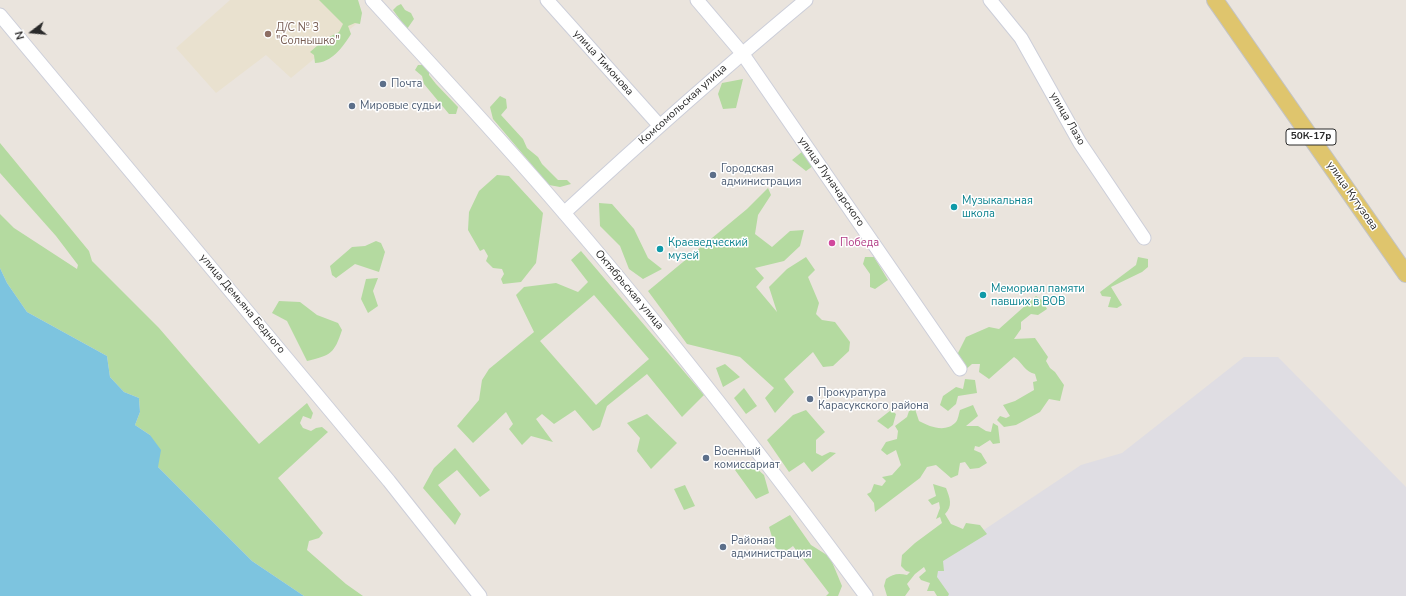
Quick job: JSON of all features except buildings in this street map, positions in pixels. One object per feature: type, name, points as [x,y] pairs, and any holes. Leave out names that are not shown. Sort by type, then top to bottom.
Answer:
[{"type":"main road","name":"улица Кутузова","points":[[1216,0],[1406,274]]},
{"type":"street","name":"Октябрьская улица","points":[[372,0],[564,213],[658,324],[747,437],[866,596]]},
{"type":"street","name":"улица Тимонова","points":[[547,0],[659,125]]},
{"type":"street","name":"улица Луначарского","points":[[696,0],[742,53],[960,368]]},
{"type":"street","name":"Комсомольская улица","points":[[564,213],[659,125],[806,0]]},
{"type":"street","name":"улица Лазо","points":[[990,0],[1021,38],[1080,143],[1144,238]]},
{"type":"street","name":"улица Демьяна Бедного","points":[[0,16],[389,481],[480,596]]},
{"type":"shaded area","name":"Д/С № 3 \"Солнышко\"","points":[[230,0],[344,0],[361,20],[291,78],[266,55],[216,93],[176,48]]},
{"type":"shaded area","points":[[1244,357],[1278,357],[1406,487],[1406,596],[944,596],[927,568],[1081,465],[1122,453]]},
{"type":"green space","points":[[319,0],[358,0],[362,13],[360,24],[355,23],[348,26],[351,34],[340,49],[326,60],[315,63],[314,55],[310,52],[325,39],[339,32],[343,24]]},
{"type":"green space","points":[[401,4],[405,10],[411,13],[414,19],[407,29],[393,10]]},
{"type":"green space","points":[[418,65],[424,65],[429,70],[429,75],[436,84],[458,107],[456,114],[449,114],[424,84],[422,76],[415,70]]},
{"type":"green space","points":[[743,79],[736,108],[723,109],[718,94],[722,83]]},
{"type":"green space","points":[[500,96],[506,99],[507,108],[501,115],[523,139],[527,148],[538,157],[542,164],[558,180],[567,180],[571,184],[560,187],[549,185],[493,119],[490,107]]},
{"type":"green space","points":[[0,143],[89,251],[92,261],[159,328],[259,444],[307,403],[313,413],[311,419],[303,416],[300,423],[303,428],[311,431],[322,427],[328,432],[278,478],[323,533],[319,538],[309,541],[307,550],[346,584],[363,596],[304,596],[252,561],[158,467],[150,435],[135,425],[140,412],[139,398],[124,392],[110,377],[107,356],[27,312],[7,283],[0,268],[0,214],[14,228],[77,269],[78,265],[56,236],[0,173]]},
{"type":"green space","points":[[803,151],[813,166],[806,171],[792,160]]},
{"type":"green space","points":[[497,175],[509,176],[543,213],[536,263],[521,282],[503,284],[501,279],[504,274],[502,269],[493,268],[486,261],[488,256],[484,249],[480,251],[468,230],[469,212],[479,191]]},
{"type":"green space","points":[[768,188],[771,195],[758,215],[755,234],[772,247],[790,231],[804,230],[800,246],[784,261],[755,268],[764,278],[756,287],[777,312],[769,287],[787,269],[806,257],[815,270],[808,277],[819,303],[816,314],[822,320],[835,322],[850,342],[849,351],[833,366],[823,367],[813,352],[784,379],[794,392],[775,413],[765,398],[774,388],[740,357],[687,344],[648,291],[747,209]]},
{"type":"green space","points":[[599,203],[612,204],[634,229],[648,258],[662,269],[643,279],[629,269],[620,246],[600,226]]},
{"type":"green space","points":[[376,241],[381,243],[385,252],[379,272],[355,264],[336,278],[332,275],[330,266],[352,247],[365,246]]},
{"type":"green space","points":[[581,251],[704,395],[682,417],[647,374],[607,406],[600,427],[593,431],[575,410],[554,424],[542,414],[536,419],[553,442],[531,436],[522,445],[509,429],[513,424],[506,412],[473,443],[457,426],[479,400],[482,380],[489,369],[534,332],[516,295],[524,287],[556,283],[578,292],[588,282],[571,260]],"holes":[[[594,295],[649,359],[596,405],[540,341]]]},
{"type":"green space","points":[[865,257],[874,257],[888,280],[875,289],[870,287],[870,274],[863,264]]},
{"type":"green space","points":[[1138,257],[1148,259],[1148,267],[1142,272],[1111,287],[1122,305],[1117,308],[1108,307],[1111,297],[1102,296],[1100,292],[1136,265]]},
{"type":"green space","points":[[378,278],[373,291],[378,306],[368,313],[361,299],[366,279]]},
{"type":"green space","points":[[1036,296],[1043,301],[1047,309],[1038,315],[1031,314],[1021,322],[1021,329],[1014,339],[1035,338],[1048,357],[1046,361],[1050,368],[1055,372],[1064,385],[1060,401],[1049,399],[1040,412],[1016,425],[1004,427],[997,420],[1000,416],[1006,418],[1010,416],[1003,405],[1015,401],[1034,390],[1033,382],[1037,381],[1035,374],[1028,371],[1014,357],[989,379],[979,372],[980,364],[972,364],[964,371],[957,355],[966,337],[989,327],[999,329]]},
{"type":"green space","points":[[279,301],[300,302],[317,315],[338,323],[342,330],[334,349],[327,355],[307,361],[287,321],[272,313]]},
{"type":"green space","points":[[725,364],[740,377],[723,387],[716,368]]},
{"type":"green space","points":[[965,379],[975,380],[977,393],[958,396],[956,404],[948,411],[940,405],[943,396],[956,387],[963,389]]},
{"type":"green space","points":[[744,388],[757,406],[746,414],[734,398]]},
{"type":"green space","points":[[973,405],[978,416],[966,426],[978,426],[991,432],[993,423],[998,426],[1000,443],[993,444],[990,440],[979,447],[975,446],[974,450],[981,453],[987,463],[979,468],[970,469],[965,462],[960,463],[958,475],[951,478],[936,465],[927,467],[920,478],[875,512],[874,503],[867,494],[871,492],[874,484],[882,486],[886,481],[882,477],[892,475],[901,465],[896,450],[887,455],[881,450],[886,442],[897,439],[898,431],[895,426],[907,417],[909,411],[915,409],[919,421],[933,427],[948,427],[957,421],[960,410]]},
{"type":"green space","points":[[806,410],[825,432],[816,440],[816,453],[822,456],[830,452],[836,453],[812,472],[804,462],[789,472],[767,440],[793,415]]},
{"type":"green space","points":[[891,410],[896,414],[893,425],[888,429],[877,421]]},
{"type":"green space","points":[[647,414],[677,443],[651,469],[637,451],[640,438],[627,423]]},
{"type":"green space","points":[[455,448],[490,490],[480,497],[457,470],[438,485],[461,514],[455,525],[423,488],[434,468]]},
{"type":"green space","points":[[748,461],[764,475],[769,493],[756,499],[735,470]]},
{"type":"green space","points":[[933,484],[946,488],[950,499],[950,505],[945,514],[951,524],[963,529],[966,523],[980,525],[987,534],[943,561],[944,571],[938,571],[937,577],[949,594],[948,596],[937,596],[934,591],[927,591],[930,583],[921,580],[919,577],[926,571],[924,567],[915,574],[907,584],[910,589],[905,596],[887,596],[884,586],[886,579],[896,574],[907,575],[910,572],[906,571],[901,566],[902,555],[915,543],[942,523],[940,517],[936,519],[940,508],[939,502],[932,505],[928,500],[936,496]]},
{"type":"green space","points":[[685,485],[695,506],[684,510],[674,489]]},
{"type":"green space","points":[[790,515],[811,545],[830,557],[842,586],[838,596],[826,596],[829,593],[793,546],[782,554],[775,547],[769,527]]},
{"type":"water","points":[[0,268],[7,283],[27,312],[107,356],[110,377],[124,392],[139,398],[140,412],[135,425],[150,435],[161,450],[158,467],[252,561],[304,596],[0,596]]},
{"type":"place","name":"Д/С № 3 \"Солнышко\"","points":[[268,34]]},
{"type":"place","name":"Почта","points":[[383,84]]},
{"type":"place","name":"Мировые судьи","points":[[352,106]]},
{"type":"place","name":"Городская администрация","points":[[713,175]]},
{"type":"place","name":"Музыкальная школа","points":[[954,207]]},
{"type":"place","name":"Победа","points":[[832,243]]},
{"type":"place","name":"Краеведческий музей","points":[[660,249]]},
{"type":"place","name":"Мемориал памяти павших в ВОВ","points":[[983,295]]},
{"type":"place","name":"Прокуратура Карасукского района","points":[[810,399]]},
{"type":"place","name":"Военный комиссариат","points":[[706,458]]},
{"type":"place","name":"Районая администрация","points":[[723,547]]}]
